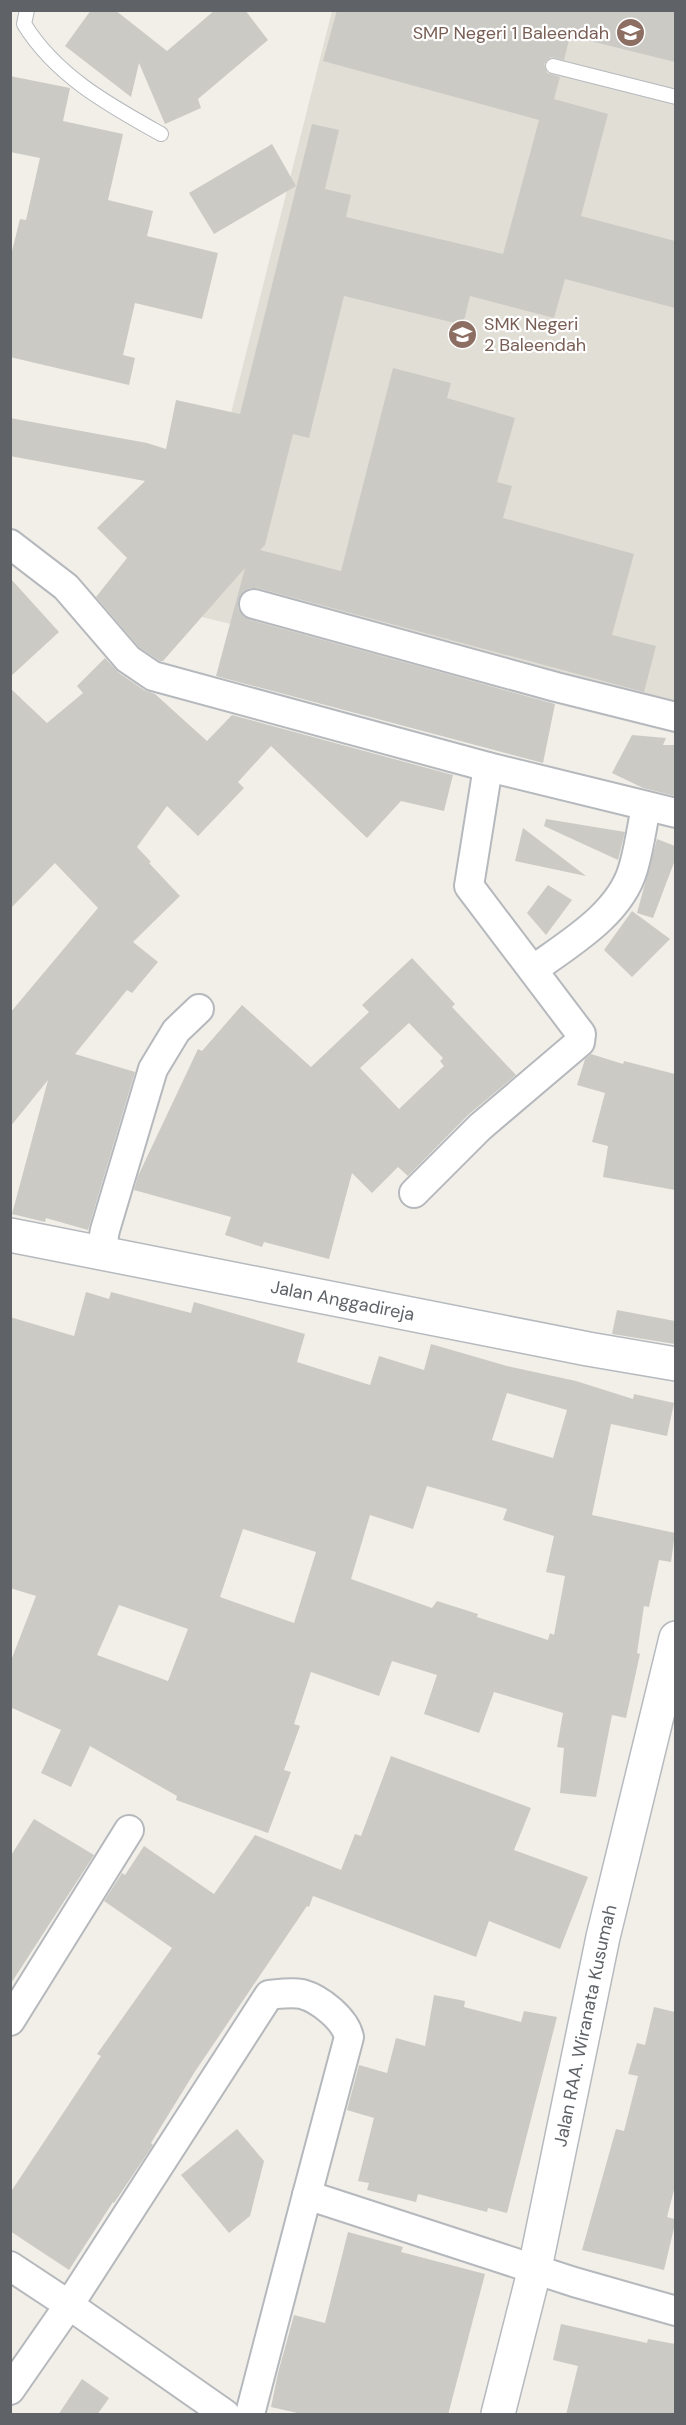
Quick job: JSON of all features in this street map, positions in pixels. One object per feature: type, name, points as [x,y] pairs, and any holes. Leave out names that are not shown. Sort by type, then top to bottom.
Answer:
[{"type":"main road","name":"Jalan Anggadireja","points":[[10,1235],[588,1349],[675,1364]]},
{"type":"main road","name":"Jalan RAA. Wiranata Kusumah","points":[[498,2415],[535,2268],[603,1937],[675,1638]]},
{"type":"street","points":[[10,544],[66,587],[128,659],[153,676],[488,767],[675,813]]},
{"type":"street","points":[[254,604],[556,687],[675,717]]},
{"type":"street","points":[[414,1193],[480,1126],[579,1042],[581,1034],[469,886],[488,767]]},
{"type":"street","points":[[534,969],[580,935],[616,902],[633,870],[646,806]]},
{"type":"street","points":[[101,1252],[105,1230],[153,1069],[176,1031],[199,1009]]},
{"type":"street","points":[[10,2021],[129,1830]]},
{"type":"street","points":[[10,2390],[69,2305],[269,1995],[303,1994],[333,2012],[347,2026],[349,2037],[250,2415]]},
{"type":"street","points":[[307,2196],[574,2282],[675,2311]]},
{"type":"street","points":[[10,2266],[225,2415]]},
{"type":"lane","points":[[21,20],[36,44],[68,76],[117,109],[161,134]]},
{"type":"lane","points":[[553,66],[675,97]]},
{"type":"shaded area","name":"SMK Negeri 2 Baleendah","points":[[332,11],[675,11],[675,730],[181,612]]},
{"type":"building","points":[[91,10],[115,10],[167,51],[215,10],[245,10],[268,40],[198,99],[201,108],[165,124],[139,63],[131,97],[65,46]]},
{"type":"building","points":[[337,10],[675,10],[675,62],[570,36],[564,60],[551,57],[544,64],[547,73],[560,77],[554,99],[608,114],[581,216],[675,241],[675,308],[565,279],[554,318],[470,296],[463,325],[344,296],[309,438],[293,434],[265,545],[260,550],[341,571],[393,368],[451,383],[447,398],[515,418],[497,482],[512,486],[503,518],[634,554],[612,635],[656,646],[644,692],[258,588],[250,588],[243,592],[238,600],[238,608],[242,615],[250,620],[555,704],[543,763],[216,676],[245,568],[163,661],[160,661],[139,647],[96,597],[127,558],[97,528],[145,481],[10,456],[10,418],[147,443],[166,449],[176,400],[240,414],[312,124],[339,130],[325,189],[351,195],[346,217],[503,254],[539,120],[323,61]]},
{"type":"building","points":[[10,76],[70,88],[63,121],[123,134],[108,200],[153,211],[147,236],[218,253],[202,319],[135,303],[123,355],[135,358],[129,385],[10,357],[10,259],[20,219],[26,220],[40,158],[10,152]]},
{"type":"building","points":[[272,144],[296,186],[214,234],[189,193]]},
{"type":"building","points":[[10,578],[59,632],[10,677]]},
{"type":"building","points":[[105,658],[119,673],[144,690],[155,694],[207,741],[232,715],[453,775],[444,811],[401,801],[367,838],[271,746],[238,782],[244,788],[198,836],[167,806],[137,847],[180,896],[133,942],[158,962],[132,993],[127,990],[75,1054],[135,1072],[88,1230],[46,1218],[45,1222],[12,1214],[48,1080],[10,1127],[10,1013],[98,908],[55,863],[10,909],[10,688],[47,723],[83,693],[77,686]]},
{"type":"building","points":[[632,735],[666,738],[663,745],[675,745],[675,796],[643,788],[612,773]]},
{"type":"building","points":[[546,819],[625,832],[618,860],[544,826]]},
{"type":"building","points":[[523,828],[586,876],[515,861]]},
{"type":"building","points":[[657,839],[675,846],[675,860],[653,918],[637,913]]},
{"type":"building","points":[[548,885],[572,900],[546,935],[527,913]]},
{"type":"building","points":[[632,911],[670,939],[632,977],[604,950]]},
{"type":"building","points":[[412,958],[455,1004],[452,1007],[516,1075],[468,1115],[408,1176],[398,1167],[372,1193],[352,1173],[329,1259],[264,1242],[262,1247],[225,1235],[231,1217],[134,1190],[138,1176],[198,1049],[202,1051],[242,1005],[311,1067],[369,1012],[362,1005]],"holes":[[[409,1023],[443,1058],[440,1061],[444,1066],[399,1109],[360,1068]]]},
{"type":"building","points":[[591,1054],[623,1064],[624,1061],[675,1074],[675,1190],[603,1177],[608,1146],[592,1142],[605,1093],[577,1085],[585,1059]]},
{"type":"building","points":[[86,1292],[109,1299],[111,1292],[191,1313],[194,1302],[305,1334],[297,1362],[370,1385],[379,1356],[424,1370],[431,1344],[507,1366],[576,1381],[633,1399],[634,1394],[674,1403],[667,1436],[611,1424],[592,1515],[675,1533],[671,1562],[659,1560],[649,1607],[644,1606],[637,1653],[640,1654],[626,1718],[612,1715],[596,1797],[560,1793],[564,1748],[557,1747],[563,1713],[494,1692],[479,1733],[424,1714],[437,1675],[392,1661],[379,1696],[311,1672],[294,1724],[300,1726],[284,1770],[291,1772],[268,1833],[176,1800],[177,1796],[90,1746],[71,1787],[41,1773],[61,1730],[10,1707],[10,1663],[36,1596],[10,1588],[10,1317],[74,1336]],"holes":[[[507,1393],[567,1410],[553,1458],[492,1440]],[[427,1486],[507,1509],[503,1520],[554,1536],[546,1572],[565,1576],[554,1635],[550,1633],[548,1640],[477,1617],[478,1614],[437,1601],[432,1608],[351,1579],[370,1515],[413,1529]],[[243,1529],[316,1552],[294,1623],[220,1597]],[[119,1605],[188,1629],[168,1681],[97,1655]]]},
{"type":"building","points":[[617,1310],[675,1321],[675,1344],[612,1334]]},
{"type":"building","points":[[391,1756],[531,1808],[514,1850],[588,1877],[560,1949],[489,1921],[476,1957],[313,1896],[309,1907],[307,1906],[194,2073],[151,2143],[153,2145],[69,2270],[10,2231],[10,2193],[101,2056],[97,2054],[172,1948],[104,1901],[122,1873],[125,1875],[144,1846],[214,1894],[255,1835],[341,1870],[355,1834],[361,1836]]},
{"type":"building","points":[[34,1819],[94,1855],[10,1985],[10,1857]]},
{"type":"building","points":[[434,1995],[465,2001],[464,2007],[521,2022],[524,2011],[557,2017],[507,2213],[488,2208],[487,2212],[418,2194],[416,2202],[367,2190],[369,2183],[358,2181],[374,2118],[347,2110],[359,2065],[387,2073],[396,2038],[425,2046]]},
{"type":"building","points":[[654,2007],[675,2012],[675,2186],[667,2217],[675,2219],[675,2224],[664,2270],[582,2250],[616,2129],[624,2131],[638,2076],[628,2074],[637,2043],[645,2045]]},
{"type":"building","points":[[237,2129],[264,2161],[250,2216],[229,2233],[181,2175]]},
{"type":"building","points":[[348,2232],[403,2247],[401,2252],[485,2274],[448,2415],[306,2415],[271,2407],[294,2315],[325,2323]]},
{"type":"building","points":[[561,2324],[647,2343],[648,2339],[675,2344],[675,2415],[566,2415],[578,2366],[553,2360]]},
{"type":"building","points":[[82,2379],[109,2398],[97,2415],[58,2415]]},
{"type":"place","name":"SMP Negeri 1 Baleendah","points":[[630,33]]},
{"type":"place","name":"SMK Negeri 2 Baleendah","points":[[463,334]]}]
